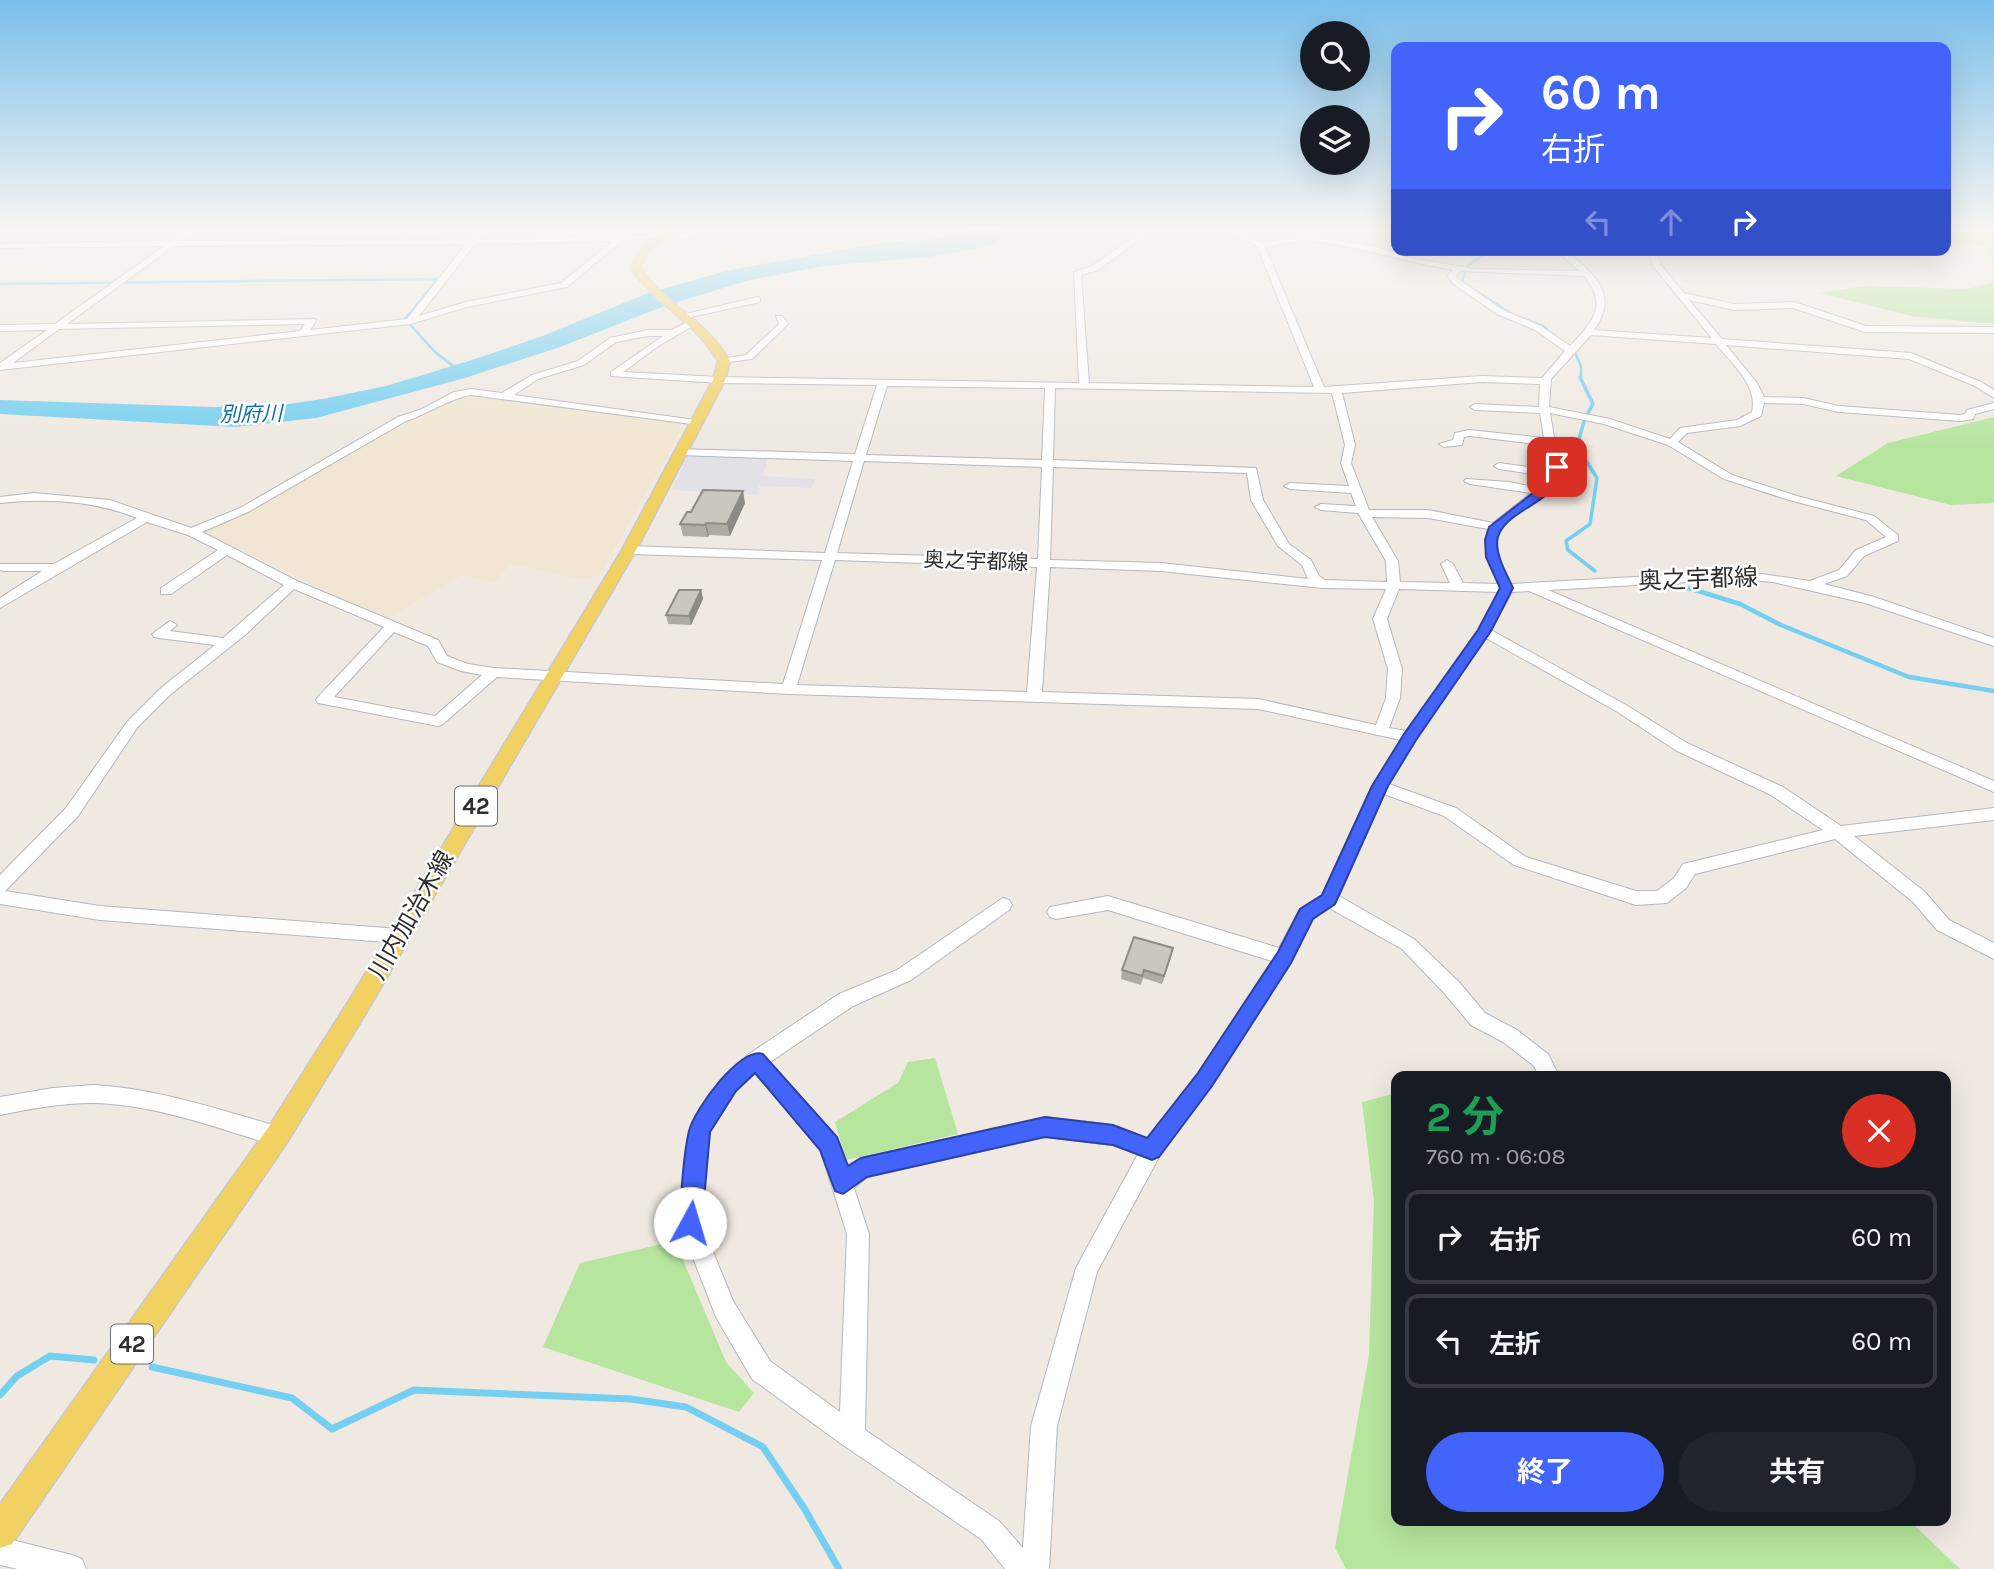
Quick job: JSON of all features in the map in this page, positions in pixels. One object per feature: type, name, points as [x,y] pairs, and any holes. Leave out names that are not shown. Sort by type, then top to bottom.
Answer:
[{"type":"main road","points":[[670,302],[711,338],[724,361]]},
{"type":"main road","name":"川内加治木線","points":[[0,1532],[277,1136],[629,550],[719,380],[724,361]]},
{"type":"street","points":[[0,367],[91,302]]},
{"type":"street","points":[[410,321],[425,302]]},
{"type":"street","points":[[0,367],[410,321],[480,302]]},
{"type":"street","points":[[746,302],[686,315],[673,333],[614,374],[719,380],[1336,390],[1482,379],[1545,382]]},
{"type":"street","points":[[1079,302],[1084,385]]},
{"type":"street","points":[[1284,302],[1320,389]]},
{"type":"street","points":[[1486,302],[1500,312],[1538,328],[1571,351]]},
{"type":"street","points":[[1557,443],[1549,438],[1545,382],[1554,367],[1588,332],[1602,313],[1603,302]]},
{"type":"street","points":[[1672,443],[1677,434],[1684,430],[1740,423],[1757,414],[1760,400],[1754,385],[1722,342],[1686,302]]},
{"type":"street","points":[[1712,302],[1734,307],[1794,305],[1857,327],[1875,330],[1994,330]]},
{"type":"street","points":[[724,361],[749,357],[784,324],[779,318]]},
{"type":"street","points":[[0,328],[312,321],[302,334]]},
{"type":"street","points":[[1857,327],[1880,352]]},
{"type":"street","points":[[1588,332],[1911,356],[1978,384],[1994,395]]},
{"type":"street","points":[[502,398],[535,376],[581,363],[613,340],[673,333]]},
{"type":"street","points":[[789,689],[883,382]]},
{"type":"street","points":[[1034,697],[1044,563],[1050,385]]},
{"type":"street","points":[[1336,390],[1350,445],[1346,463],[1364,512],[1392,561],[1394,584],[1380,619],[1395,669],[1393,698],[1381,730]]},
{"type":"street","points":[[192,532],[244,510],[402,419],[426,411],[454,395],[471,392],[695,423]]},
{"type":"street","points":[[1760,400],[1803,401],[1839,409],[1951,418],[1969,417],[1971,412],[1994,406]]},
{"type":"street","points":[[1475,407],[1545,410],[1578,416],[1672,443],[1728,477],[1793,498],[1870,518],[1894,538],[1860,553],[1843,573],[1812,584]]},
{"type":"street","points":[[1444,444],[1458,443],[1460,435],[1469,433],[1557,443]]},
{"type":"street","points":[[1035,1569],[1044,1426],[1087,1268],[1152,1150],[1205,1079],[1284,957],[1306,914],[1329,899],[1380,786],[1410,737],[1485,631],[1507,588],[1493,557],[1491,540],[1495,527],[1542,492],[1555,474],[1559,460],[1557,443]]},
{"type":"street","points":[[679,452],[1252,470],[1257,500],[1284,546],[1307,563],[1314,578],[1322,583]]},
{"type":"street","points":[[1499,466],[1555,474]]},
{"type":"street","points":[[1470,481],[1542,492]]},
{"type":"street","points":[[1290,486],[1356,490]]},
{"type":"street","points":[[0,500],[34,496],[110,503],[146,518],[192,532],[292,584],[433,643],[442,659],[466,668],[553,676],[789,689],[1258,704],[1410,737]]},
{"type":"street","points":[[1321,508],[1428,513],[1495,527]]},
{"type":"street","points":[[0,604],[56,568],[146,518]]},
{"type":"street","points":[[166,591],[226,550]]},
{"type":"street","name":"奥之宇都線","points":[[629,550],[1187,568],[1322,583],[1507,588],[1741,575],[1812,584],[1994,642]]},
{"type":"street","points":[[1447,564],[1457,585]]},
{"type":"street","points":[[4,567],[56,568]]},
{"type":"street","points":[[0,886],[72,812],[132,725],[166,691],[227,643],[292,584]]},
{"type":"street","points":[[1529,586],[1994,787]]},
{"type":"street","points":[[170,625],[159,634],[227,643]]},
{"type":"street","points":[[393,625],[323,700],[438,721],[494,672]]},
{"type":"street","points":[[1485,631],[1621,708],[1682,747],[1777,791],[1838,832],[1919,897],[1943,925],[1994,952]]},
{"type":"street","points":[[1380,786],[1450,812],[1499,849],[1520,861],[1636,898],[1661,898],[1679,883],[1689,869],[1838,832],[1994,814]]},
{"type":"street","points":[[0,897],[100,913],[399,936]]},
{"type":"street","points":[[1329,899],[1408,944],[1452,988],[1478,1019],[1510,1036],[1541,1060],[1546,1071]]},
{"type":"street","points":[[1056,912],[1108,903],[1284,957]]},
{"type":"street","points":[[1003,905],[904,975],[846,1000],[756,1060],[729,1084],[700,1130],[690,1223],[724,1309],[761,1370],[990,1530],[1023,1569]]},
{"type":"street","points":[[756,1060],[829,1144],[858,1234],[852,1436]]},
{"type":"street","points":[[0,1106],[50,1096],[107,1095],[193,1111],[277,1136]]},
{"type":"street","points":[[843,1184],[861,1168],[1045,1127],[1113,1135],[1152,1150]]},
{"type":"street","points":[[0,1551],[72,1569]]},
{"type":"shaded area","points":[[468,394],[685,424],[599,576],[581,579],[511,564],[493,583],[462,575],[390,617],[353,603],[202,531],[251,510],[405,420]]},
{"type":"shaded area","points":[[688,454],[768,457],[763,476],[815,479],[811,488],[759,486],[757,495],[672,490]]},
{"type":"green space","points":[[1856,302],[1994,302],[1994,324],[1911,316]]},
{"type":"green space","points":[[1994,417],[1994,503],[1951,505],[1836,476],[1888,443]]},
{"type":"green space","points":[[935,1058],[958,1134],[846,1160],[835,1122],[898,1083],[908,1062]]},
{"type":"green space","points":[[1391,1094],[1391,1526],[1915,1526],[1960,1569],[1346,1569],[1335,1548],[1369,1355],[1374,1201],[1362,1102]]},
{"type":"green space","points":[[675,1241],[726,1362],[754,1393],[739,1412],[543,1347],[580,1263]]},
{"type":"water","name":"別府川","points":[[626,302],[676,302],[560,347],[465,378],[316,418],[235,427],[0,414],[0,400],[214,407],[274,406],[386,386],[540,337]]},
{"type":"building","points":[[703,490],[743,491],[727,524],[680,524],[687,512],[691,512]]},
{"type":"building","points":[[679,590],[701,590],[689,616],[666,615]]},
{"type":"building","points":[[1134,937],[1173,948],[1164,976],[1144,970],[1142,976],[1122,970]]},
{"type":"waterway","points":[[419,302],[405,319],[435,352],[457,369]]},
{"type":"waterway","points":[[1494,302],[1512,314]]},
{"type":"waterway","points":[[1524,319],[1543,326],[1553,335]]},
{"type":"waterway","points":[[1576,355],[1581,366],[1581,379]]},
{"type":"waterway","points":[[1580,377],[1593,404],[1585,418],[1577,446],[1597,478],[1590,524],[1566,541],[1568,550],[1595,571]]},
{"type":"waterway","points":[[1654,583],[1692,589],[1740,604],[1781,625],[1909,677],[1994,691]]},
{"type":"waterway","points":[[0,1395],[17,1376],[50,1356],[94,1360]]},
{"type":"waterway","points":[[152,1367],[292,1398],[332,1429],[414,1390],[631,1399],[686,1407],[763,1447],[804,1508],[839,1569]]},
{"type":"route","points":[[690,1223],[700,1130],[729,1084],[756,1060],[829,1144],[843,1184],[861,1168],[1045,1127],[1113,1135],[1152,1150],[1205,1079],[1284,957],[1306,914],[1329,899],[1380,786],[1410,737],[1485,631],[1507,588],[1493,557],[1491,540],[1495,527],[1542,492],[1557,467]]}]
